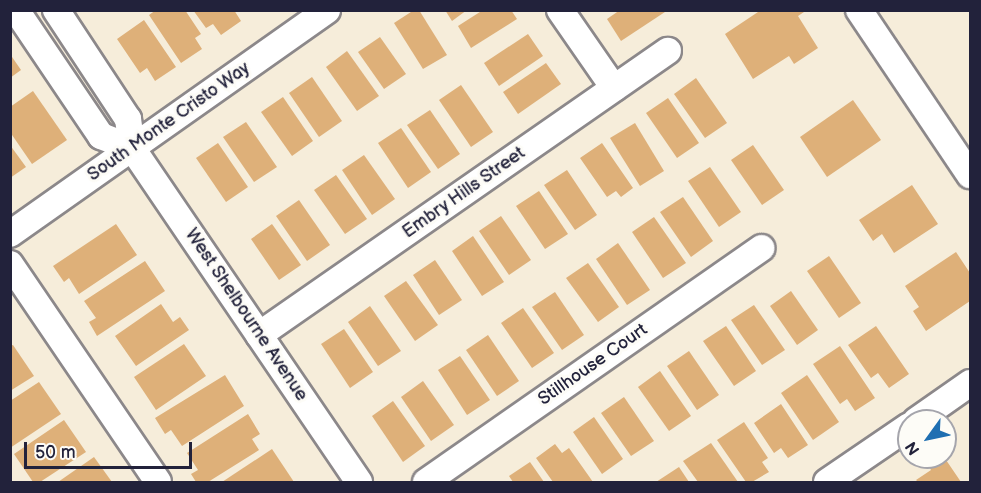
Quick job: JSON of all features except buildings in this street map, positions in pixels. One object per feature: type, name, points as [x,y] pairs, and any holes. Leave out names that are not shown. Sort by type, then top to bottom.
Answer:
[{"type":"street","points":[[16,10],[101,136],[132,148]]},
{"type":"street","name":"West Shelbourne Avenue","points":[[56,10],[128,119],[132,148],[359,483]]},
{"type":"street","name":"South Monte Cristo Way","points":[[10,234],[327,10]]},
{"type":"street","points":[[560,10],[614,88]]},
{"type":"street","points":[[859,10],[970,176]]},
{"type":"street","name":"Embry Hills Street","points":[[259,335],[668,51]]},
{"type":"street","name":"Stillhouse Court","points":[[426,483],[761,248]]},
{"type":"street","points":[[10,264],[158,483]]},
{"type":"street","points":[[933,409],[970,383]]},
{"type":"street","points":[[827,483],[897,434]]}]
